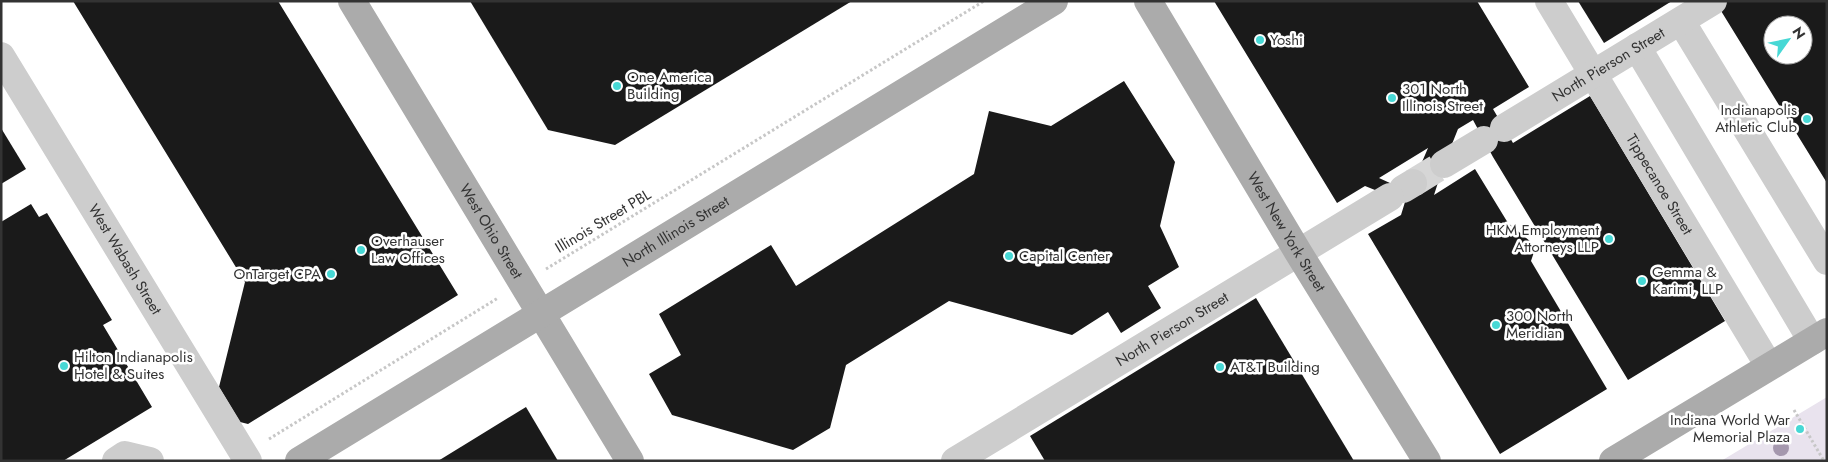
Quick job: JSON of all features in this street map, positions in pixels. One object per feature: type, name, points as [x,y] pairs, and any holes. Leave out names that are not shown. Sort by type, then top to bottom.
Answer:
[{"type":"main road","name":"West Ohio Street","points":[[352,1],[630,461]]},
{"type":"main road","name":"North Illinois Street","points":[[299,461],[1054,1]]},
{"type":"main road","name":"West New York Street","points":[[1148,1],[1298,252],[1427,461]]},
{"type":"main road","points":[[1612,461],[1819,336]]},
{"type":"lane","name":"Tippecanoe Street","points":[[1549,1],[1769,366]]},
{"type":"lane","name":"North Pierson Street","points":[[1444,164],[1713,1]]},
{"type":"lane","points":[[1681,21],[1827,261]]},
{"type":"lane","points":[[1637,47],[1819,336]]},
{"type":"lane","name":"West Wabash Street","points":[[1,56],[246,458]]},
{"type":"lane","name":"North Pierson Street","points":[[955,461],[1402,190]]},
{"type":"lane","points":[[116,461],[125,455],[150,461]]},
{"type":"path","name":"Illinois Street PBL","points":[[246,458],[523,282],[567,257],[984,1]]},
{"type":"path","points":[[1794,410],[1824,461]]},
{"type":"shaded area","name":"Indiana World War Memorial Plaza","points":[[1827,397],[1827,461],[1721,461]]},
{"type":"building","points":[[73,1],[278,1],[458,295],[248,424],[240,422],[219,387],[245,282]]},
{"type":"building","name":"One America Building","points":[[470,1],[852,1],[615,145],[548,130]]},
{"type":"building","points":[[1214,1],[1477,1],[1529,87],[1493,109],[1513,143],[1590,96],[1725,321],[1628,380],[1493,157],[1473,120],[1458,129],[1434,195],[1475,169],[1508,223],[1536,246],[1531,261],[1607,389],[1500,454],[1368,234],[1401,215],[1405,202],[1365,186],[1337,203]],"holes":[[[1428,148],[1413,183],[1403,189],[1379,178]]]},
{"type":"building","points":[[1578,1],[1672,1],[1604,43]]},
{"type":"building","name":"Indianapolis Athletic Club","points":[[1726,1],[1827,1],[1827,183],[1718,6]]},
{"type":"building","name":"Capital Center","points":[[1124,81],[1175,162],[1160,226],[1179,267],[1148,286],[1161,308],[1121,333],[1108,312],[1072,335],[949,301],[846,365],[830,428],[793,450],[672,415],[649,374],[681,355],[659,314],[771,245],[796,286],[974,174],[989,111],[1051,126]]},
{"type":"building","points":[[1,128],[26,169],[1,184]]},
{"type":"building","name":"Hilton Indianapolis Hotel & Suites","points":[[31,204],[39,217],[47,213],[112,320],[103,325],[152,407],[63,461],[1,461],[1,222]]},
{"type":"building","name":"AT&T Building","points":[[1256,298],[1354,461],[1045,461],[1030,436]]},
{"type":"building","points":[[526,407],[558,461],[438,461]]},
{"type":"tunnel","points":[[1413,183],[1444,164]]},
{"type":"place","name":"Yoshi","points":[[1260,40]]},
{"type":"place","name":"One America Building","points":[[617,86]]},
{"type":"place","name":"301 North Illinois Street","points":[[1392,98]]},
{"type":"place","name":"Indianapolis Athletic Club","points":[[1807,119]]},
{"type":"place","name":"HKM Employment Attorneys LLP","points":[[1609,239]]},
{"type":"place","name":"Overhauser Law Offices","points":[[361,250]]},
{"type":"place","name":"Capital Center","points":[[1009,256]]},
{"type":"place","name":"OnTarget CPA","points":[[331,274]]},
{"type":"place","name":"Gemma & Karimi, LLP","points":[[1642,281]]},
{"type":"place","name":"300 North Meridian","points":[[1496,325]]},
{"type":"place","name":"Hilton Indianapolis Hotel & Suites","points":[[64,366]]},
{"type":"place","name":"AT&T Building","points":[[1220,367]]},
{"type":"place","name":"Indiana World War Memorial Plaza","points":[[1800,429]]}]
